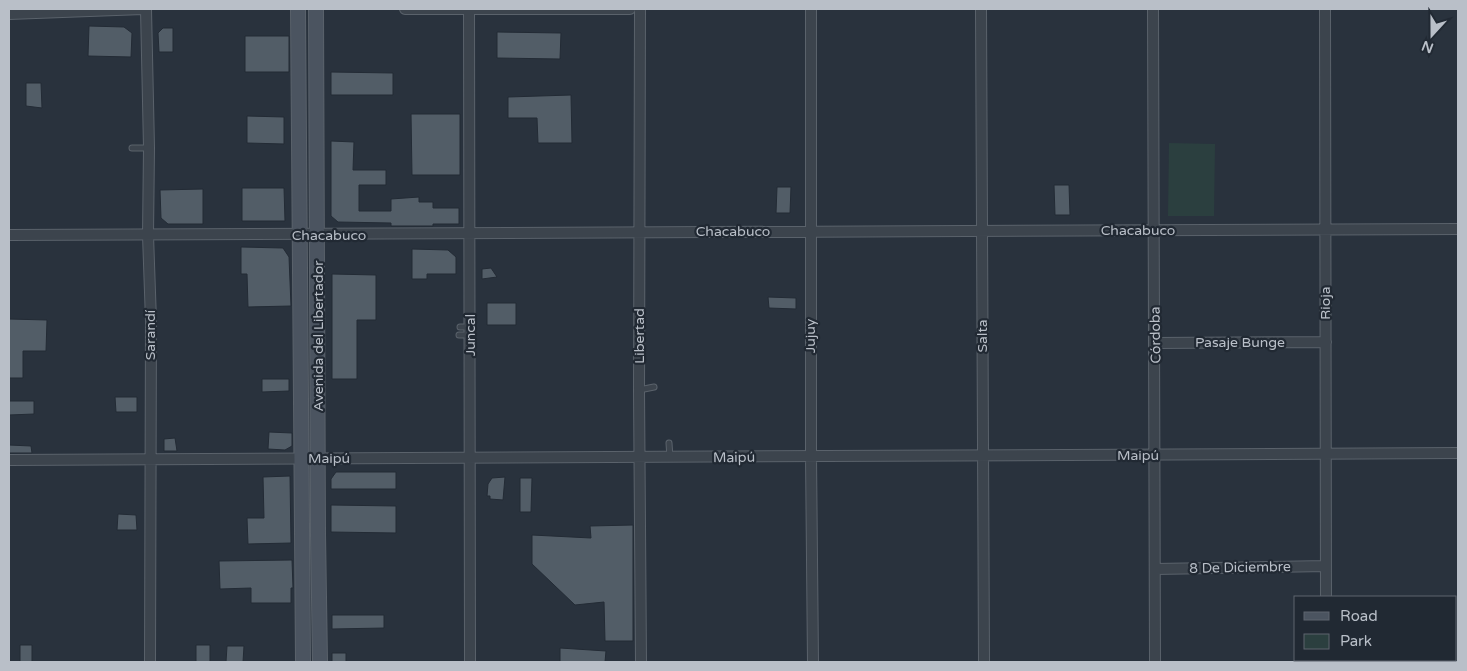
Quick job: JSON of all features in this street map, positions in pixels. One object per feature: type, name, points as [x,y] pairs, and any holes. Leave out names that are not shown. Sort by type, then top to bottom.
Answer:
[{"type":"main road","name":"Avenida del Libertador","points":[[298,9],[303,662]]},
{"type":"main road","name":"Avenida del Libertador","points":[[316,9],[320,662]]},
{"type":"street","points":[[9,14],[144,9]]},
{"type":"street","name":"Sarandí","points":[[144,9],[149,148],[148,235],[151,321],[150,662]]},
{"type":"street","points":[[405,9],[630,9]]},
{"type":"street","name":"Juncal","points":[[469,9],[470,234],[465,331],[469,458],[470,662]]},
{"type":"street","name":"Libertad","points":[[640,9],[639,391],[641,662]]},
{"type":"street","name":"Jujuy","points":[[811,9],[810,456],[813,662]]},
{"type":"street","name":"Salta","points":[[981,9],[984,662]]},
{"type":"street","name":"Córdoba","points":[[1153,9],[1155,662]]},
{"type":"street","name":"Rioja","points":[[1325,9],[1326,596]]},
{"type":"street","name":"Chacabuco","points":[[9,235],[1458,229]]},
{"type":"street","name":"Pasaje Bunge","points":[[1155,342],[1326,342]]},
{"type":"street","name":"Maipú","points":[[9,460],[1458,453]]},
{"type":"street","name":"8 De Diciembre","points":[[1154,569],[1326,566]]},
{"type":"lane","points":[[132,148],[149,148]]},
{"type":"lane","points":[[639,391],[654,387]]},
{"type":"lane","points":[[669,444],[670,458]]},
{"type":"green space","points":[[1169,143],[1215,144],[1214,216],[1168,216]]},
{"type":"building","points":[[89,26],[124,27],[132,33],[131,57],[88,56]]},
{"type":"building","points":[[163,28],[173,28],[173,52],[159,52],[158,33]]},
{"type":"building","points":[[497,32],[561,33],[560,59],[497,58]]},
{"type":"building","points":[[245,36],[289,36],[289,72],[245,72]]},
{"type":"building","points":[[331,72],[393,73],[393,95],[331,95]]},
{"type":"building","points":[[26,83],[41,83],[42,108],[26,106]]},
{"type":"building","points":[[571,95],[572,143],[538,143],[537,118],[508,118],[508,97]]},
{"type":"building","points":[[411,114],[460,114],[460,175],[412,175]]},
{"type":"building","points":[[247,116],[284,117],[284,144],[247,143]]},
{"type":"building","points":[[331,141],[354,142],[353,170],[386,170],[386,185],[359,185],[359,211],[391,211],[391,199],[419,197],[419,202],[433,202],[433,208],[459,208],[459,224],[391,226],[391,223],[338,222],[331,216]]},
{"type":"building","points":[[1054,185],[1069,185],[1070,215],[1055,215]]},
{"type":"building","points":[[777,187],[791,187],[790,213],[776,213]]},
{"type":"building","points":[[242,188],[284,188],[285,221],[242,221]]},
{"type":"building","points":[[203,189],[203,224],[168,224],[161,218],[160,190]]},
{"type":"building","points":[[241,247],[283,248],[289,257],[291,306],[248,307],[247,274],[241,274]]},
{"type":"building","points":[[412,249],[448,250],[456,257],[456,274],[427,274],[427,279],[412,279]]},
{"type":"building","points":[[491,268],[497,277],[482,279],[482,269]]},
{"type":"building","points":[[332,274],[376,275],[376,320],[357,320],[357,379],[332,379]]},
{"type":"building","points":[[768,297],[796,298],[796,309],[769,308]]},
{"type":"building","points":[[487,303],[516,303],[516,325],[487,325]]},
{"type":"building","points":[[9,319],[47,320],[46,351],[23,351],[23,378],[9,378]]},
{"type":"building","points":[[262,379],[289,379],[289,391],[262,392]]},
{"type":"building","points":[[115,397],[137,397],[137,412],[116,412]]},
{"type":"building","points":[[9,401],[34,401],[34,414],[9,415]]},
{"type":"building","points":[[269,432],[292,433],[292,446],[285,450],[268,449]]},
{"type":"building","points":[[175,438],[177,451],[164,451],[164,439]]},
{"type":"building","points":[[9,445],[31,446],[32,453],[9,453]]},
{"type":"building","points":[[336,472],[396,472],[396,489],[331,489],[331,479]]},
{"type":"building","points":[[290,476],[291,543],[248,544],[247,518],[264,518],[263,477]]},
{"type":"building","points":[[505,477],[503,500],[490,499],[490,496],[487,496],[488,484],[492,478]]},
{"type":"building","points":[[520,478],[532,478],[531,512],[520,512]]},
{"type":"building","points":[[331,505],[396,506],[396,533],[331,532]]},
{"type":"building","points":[[118,514],[136,515],[137,530],[117,530]]},
{"type":"building","points":[[633,525],[633,641],[605,641],[604,602],[575,605],[532,564],[532,535],[591,538],[590,526]]},
{"type":"building","points":[[292,560],[293,588],[291,588],[291,603],[251,603],[251,588],[220,589],[219,561]]},
{"type":"building","points":[[332,615],[384,615],[384,628],[332,629]]},
{"type":"building","points":[[20,645],[32,645],[32,662],[20,662]]},
{"type":"building","points":[[196,645],[210,645],[210,662],[196,662]]},
{"type":"building","points":[[227,646],[244,646],[243,662],[226,662]]},
{"type":"building","points":[[560,648],[606,651],[605,662],[560,662]]},
{"type":"building","points":[[332,653],[346,653],[346,662],[332,662]]}]
